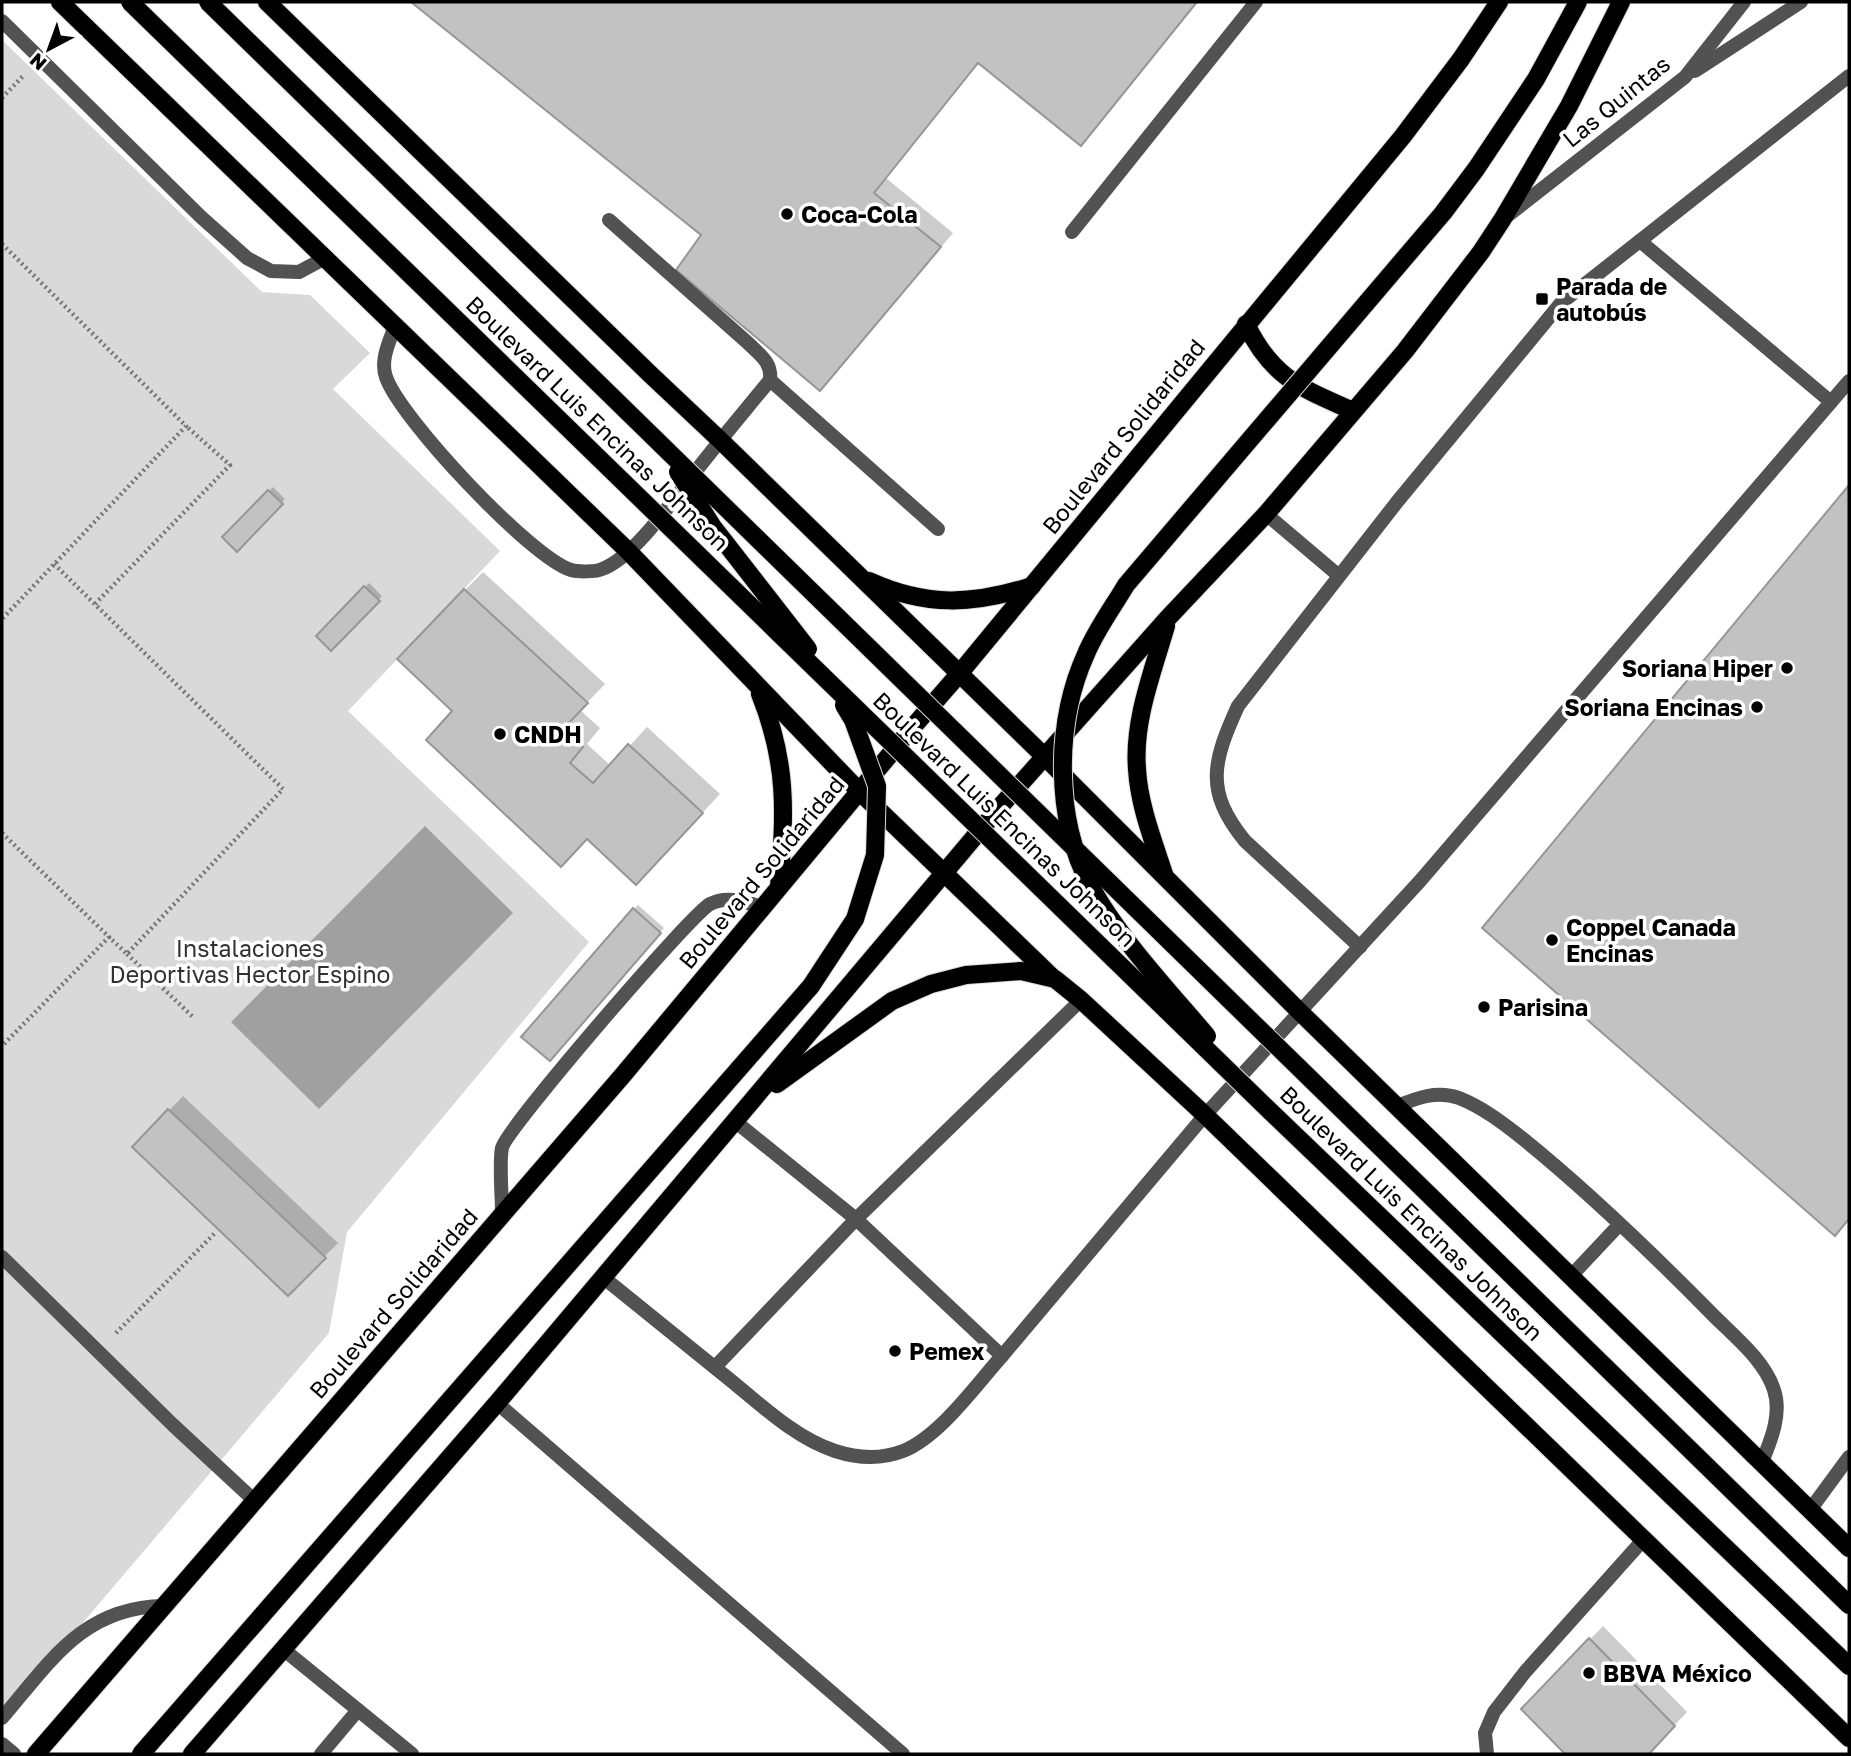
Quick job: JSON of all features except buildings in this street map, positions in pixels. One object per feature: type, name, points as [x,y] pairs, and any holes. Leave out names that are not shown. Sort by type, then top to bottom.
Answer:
[{"type":"main road","points":[[60,2],[629,552],[860,792],[1055,979],[1205,1115],[1849,1738]]},
{"type":"main road","name":"Boulevard Luis Encinas Johnson","points":[[130,2],[1271,1112],[1849,1666]]},
{"type":"main road","name":"Boulevard Luis Encinas Johnson","points":[[208,2],[1849,1605]]},
{"type":"main road","points":[[267,2],[1046,758],[1300,1012],[1849,1548]]},
{"type":"main road","name":"Boulevard Solidaridad","points":[[36,1754],[623,1075],[959,674],[1403,136],[1461,59],[1499,2]]},
{"type":"main road","points":[[1271,1112],[1130,945],[1089,884],[1071,834],[1062,775],[1066,715],[1086,653],[1126,585],[1443,213],[1536,79],[1578,2]]},
{"type":"main road","points":[[192,1754],[497,1404],[944,873],[1167,619],[1265,514],[1434,314],[1502,220],[1569,106],[1621,2]]},
{"type":"main road","points":[[1246,324],[1256,346],[1274,368],[1291,382],[1353,411]]},
{"type":"main road","points":[[141,1754],[811,986],[855,919],[875,855],[877,786],[853,720],[807,647],[713,527],[661,445]]},
{"type":"main road","points":[[856,575],[890,590],[925,599],[961,602],[997,597],[1032,586]]},
{"type":"main road","points":[[1167,619],[1142,709],[1136,768],[1148,826],[1167,880]]},
{"type":"main road","points":[[756,684],[780,754],[784,796],[779,887]]},
{"type":"main road","points":[[752,1103],[843,1034],[892,1001],[931,984],[966,975],[1021,971],[1055,979]]},
{"type":"street","points":[[1072,232],[1256,2]]},
{"type":"street","name":"Las Quintas","points":[[1502,220],[1685,77],[1744,2]]},
{"type":"street","points":[[1685,77],[1801,2]]},
{"type":"street","points":[[2,21],[247,258],[271,271],[299,272],[325,258]]},
{"type":"street","points":[[1360,947],[1245,841],[1229,822],[1219,800],[1216,769],[1223,738],[1238,706],[1338,575],[1561,303],[1849,76]]},
{"type":"street","points":[[395,326],[386,352],[384,374],[392,393],[408,416],[439,453],[546,556],[572,571],[602,570],[629,552],[770,380],[771,369],[766,360],[609,220]]},
{"type":"street","points":[[1640,240],[1831,402]]},
{"type":"street","points":[[770,380],[938,529]]},
{"type":"street","points":[[604,1278],[768,1411],[822,1445],[859,1457],[881,1458],[903,1451],[928,1436],[1002,1356],[1205,1115],[1360,947],[1531,754],[1849,381]]},
{"type":"street","points":[[1265,514],[1338,575]]},
{"type":"street","points":[[502,1212],[502,1147],[546,1089],[632,986],[708,905],[720,900],[735,900],[762,907]]},
{"type":"street","points":[[715,1367],[856,1219],[1081,1000]]},
{"type":"street","points":[[1397,1106],[1434,1094],[1457,1098],[1490,1115],[1522,1138],[1686,1287],[1747,1349],[1768,1376],[1777,1406],[1774,1426],[1762,1462]]},
{"type":"street","points":[[736,1122],[856,1219],[1002,1356]]},
{"type":"street","points":[[1571,1276],[1619,1225]]},
{"type":"street","points":[[2,1257],[173,1425],[256,1501]]},
{"type":"street","points":[[497,1404],[903,1754]]},
{"type":"street","points":[[1810,1510],[1849,1457]]},
{"type":"street","points":[[1487,1754],[1485,1733],[1494,1712],[1533,1663],[1644,1539]]},
{"type":"street","points":[[2,1718],[83,1630],[126,1610],[164,1606]]},
{"type":"street","points":[[283,1649],[412,1754]]},
{"type":"street","points":[[321,1754],[358,1710]]},
{"type":"street","points":[[2,1744],[14,1754]]},
{"type":"path","points":[[2,98],[31,68]]},
{"type":"path","points":[[2,244],[186,426],[230,465],[95,604]]},
{"type":"path","points":[[2,619],[186,426]]},
{"type":"path","points":[[54,564],[284,789],[127,954]]},
{"type":"path","points":[[2,833],[193,1017]]},
{"type":"path","points":[[2,1046],[109,937]]},
{"type":"path","points":[[98,1351],[216,1232]]},
{"type":"green space","name":"Instalaciones Deportivas Hector Espino","points":[[2,40],[262,292],[310,295],[370,353],[333,389],[500,551],[348,711],[589,942],[347,1232],[329,1333],[2,1718]]},
{"type":"shaded area","points":[[425,826],[513,913],[319,1109],[231,1022]]},
{"type":"place","name":"Coca-Cola","points":[[787,214]]},
{"type":"place","name":"Parada de autobús","points":[[1542,299]]},
{"type":"place","name":"Soriana Hiper","points":[[1787,668]]},
{"type":"place","name":"Soriana Encinas","points":[[1757,707]]},
{"type":"place","name":"CNDH","points":[[500,734]]},
{"type":"place","name":"Coppel Canada Encinas","points":[[1552,940]]},
{"type":"place","name":"Parisina","points":[[1484,1007]]},
{"type":"place","name":"Pemex","points":[[895,1351]]},
{"type":"place","name":"BBVA México","points":[[1589,1673]]}]
